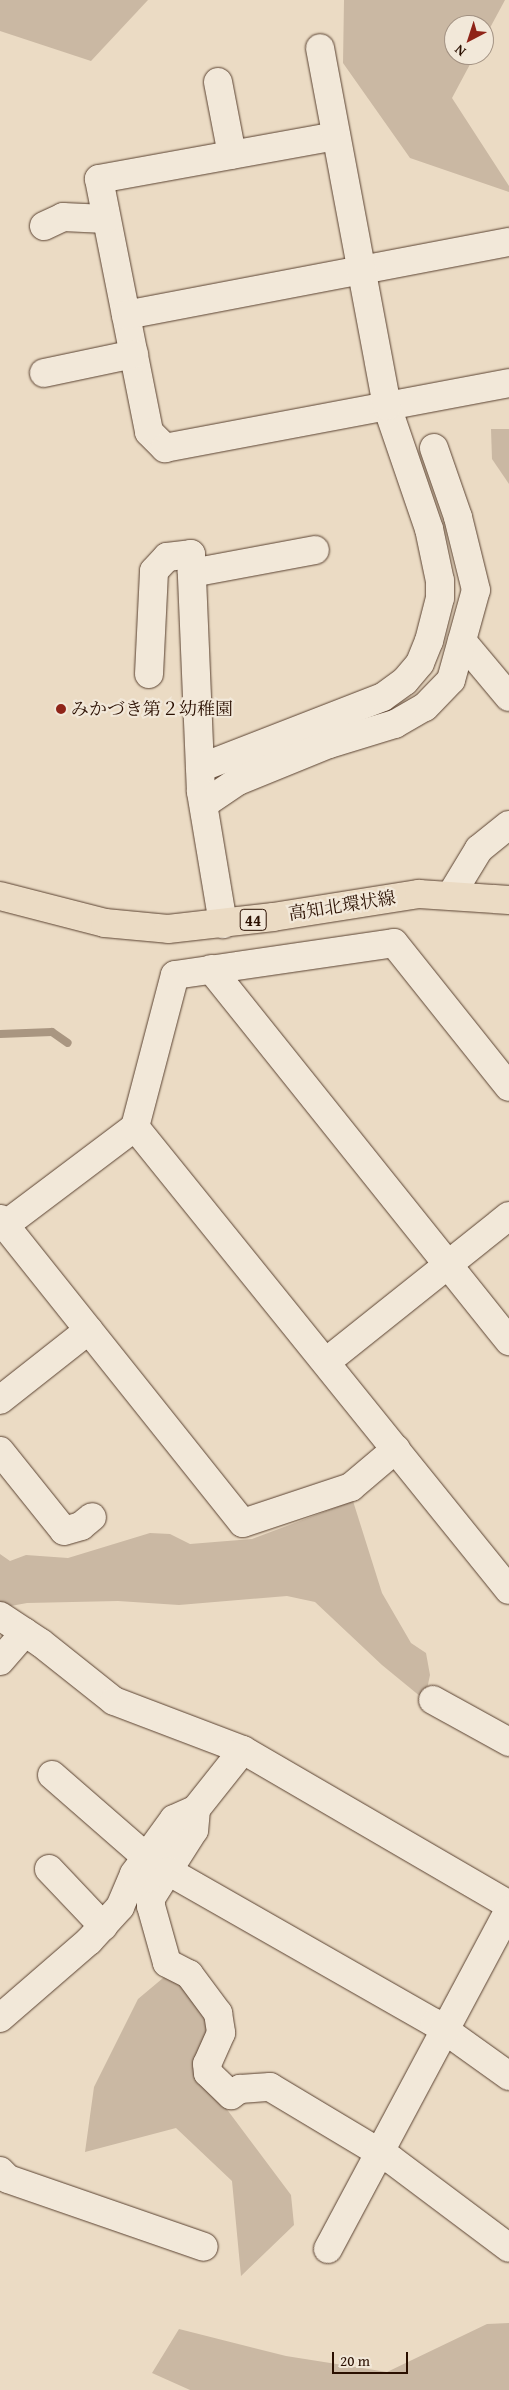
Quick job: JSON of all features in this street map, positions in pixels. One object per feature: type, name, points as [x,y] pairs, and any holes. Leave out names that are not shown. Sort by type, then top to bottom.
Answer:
[{"type":"main road","name":"高知北環状線","points":[[0,896],[105,923],[168,928],[223,924],[419,894],[509,900]]},
{"type":"street","points":[[200,768],[382,697],[405,681],[420,663],[433,628],[440,581],[429,529],[387,406],[320,48]]},
{"type":"street","points":[[218,82],[232,155]]},
{"type":"street","points":[[336,136],[99,179],[149,432],[165,448],[509,383]]},
{"type":"street","points":[[44,226],[63,217],[106,219]]},
{"type":"street","points":[[126,315],[509,242]]},
{"type":"street","points":[[44,373],[134,354]]},
{"type":"street","points":[[204,804],[238,781],[329,744],[395,724],[425,707],[451,680],[476,590],[458,517],[434,448]]},
{"type":"street","points":[[192,573],[315,550]]},
{"type":"street","points":[[149,674],[154,571],[167,557],[191,554],[200,768],[223,924]]},
{"type":"street","points":[[462,641],[509,697]]},
{"type":"street","points":[[451,895],[479,849],[509,825]]},
{"type":"street","points":[[396,1449],[351,1487],[243,1523],[2,1222],[135,1127],[175,975],[394,943],[509,1087]]},
{"type":"street","points":[[212,969],[509,1341]]},
{"type":"street","points":[[135,1127],[509,1590]]},
{"type":"street","points":[[326,1362],[509,1216]]},
{"type":"street","points":[[0,1400],[88,1330]]},
{"type":"street","points":[[0,1451],[64,1531],[81,1526],[92,1517]]},
{"type":"street","points":[[0,1616],[25,1632],[114,1701],[243,1750],[509,1905]]},
{"type":"street","points":[[0,1661],[25,1632]]},
{"type":"street","points":[[433,1700],[509,1742]]},
{"type":"street","points":[[4,2008],[103,1926],[120,1907],[128,1886],[157,1864],[194,1830],[196,1809],[243,1750]]},
{"type":"street","points":[[52,1775],[157,1864],[446,2030],[509,2076]]},
{"type":"street","points":[[157,1864],[150,1906],[166,1963],[189,1974],[218,2013],[221,2033],[207,2064],[208,2073],[231,2095],[240,2088],[270,2087],[380,2153],[509,2248]]},
{"type":"street","points":[[49,1869],[103,1926]]},
{"type":"street","points":[[328,2250],[509,1910]]},
{"type":"street","points":[[0,2170],[8,2179],[204,2247]]},
{"type":"shaded area","points":[[0,0],[148,0],[91,61],[0,31]]},
{"type":"shaded area","points":[[344,0],[505,0],[494,20],[494,15],[444,15],[444,65],[470,65],[452,98],[509,186],[509,192],[410,158],[343,63]]},
{"type":"shaded area","points":[[491,429],[509,429],[509,484],[492,459]]},
{"type":"shaded area","points":[[353,1501],[382,1593],[411,1643],[426,1653],[430,1675],[427,1689],[421,1697],[382,1665],[315,1602],[287,1596],[179,1605],[118,1601],[27,1603],[0,1608],[0,1554],[10,1561],[26,1555],[68,1558],[150,1533],[170,1534],[190,1544],[252,1539]]},
{"type":"shaded area","points":[[169,1973],[189,1989],[214,2036],[199,2072],[291,2195],[294,2225],[241,2276],[232,2181],[176,2128],[85,2152],[94,2087],[138,1999]]},
{"type":"shaded area","points":[[509,2323],[509,2390],[190,2390],[152,2373],[179,2329],[286,2356],[387,2372],[487,2324]]},
{"type":"waterway","points":[[0,1034],[52,1032],[68,1043]]},
{"type":"place","name":"みかづき第２幼稚園","points":[[61,709]]}]
